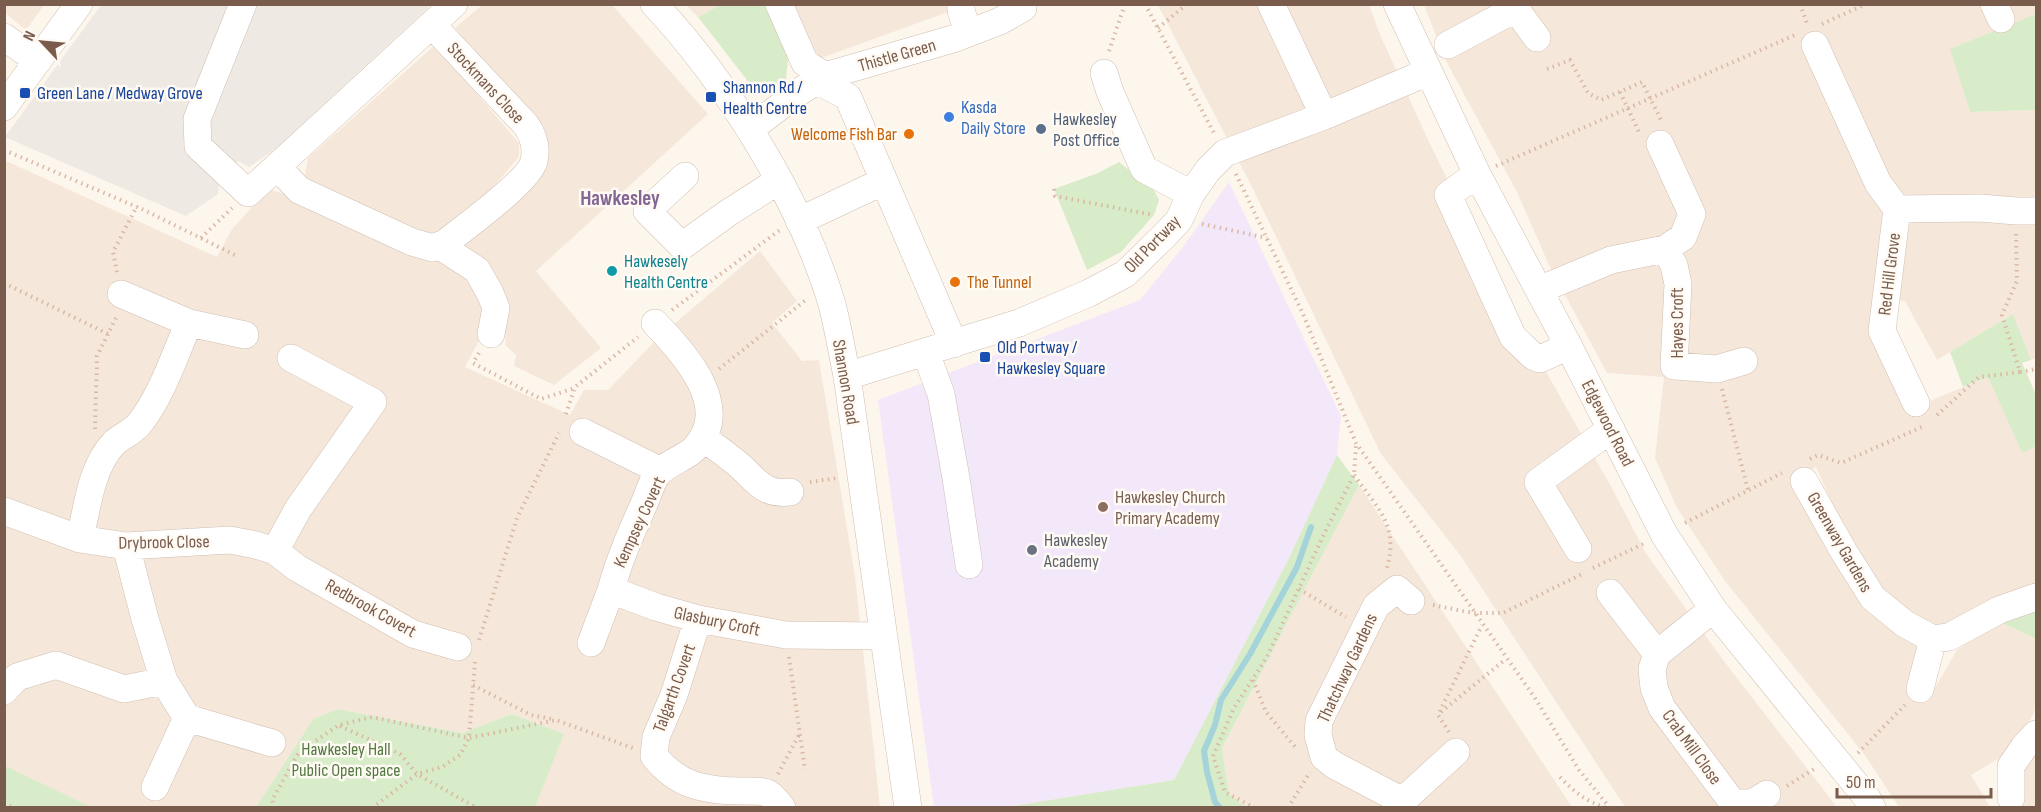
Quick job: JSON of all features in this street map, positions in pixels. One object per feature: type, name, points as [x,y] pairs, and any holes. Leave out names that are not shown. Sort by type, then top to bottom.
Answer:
[{"type":"street","points":[[4,107],[79,4]]},
{"type":"street","points":[[243,4],[197,119],[198,146],[248,193],[454,4]]},
{"type":"street","name":"Shannon Road","points":[[654,4],[679,31],[750,129],[799,221],[832,305],[847,376],[908,807]]},
{"type":"street","points":[[779,4],[805,63],[848,97],[954,344]]},
{"type":"street","points":[[962,4],[961,10],[968,33]]},
{"type":"street","name":"Thistle Green","points":[[750,129],[801,90],[822,78],[968,33],[1000,21],[1023,8],[1023,4]]},
{"type":"street","points":[[1271,4],[1324,116]]},
{"type":"street","name":"Edgewood Road","points":[[1397,4],[1477,174],[1569,346],[1664,534],[1713,609],[1872,807]]},
{"type":"street","points":[[1448,45],[1513,7],[1537,38]]},
{"type":"street","name":"Stockmans Close","points":[[432,25],[526,125],[533,136],[535,150],[534,162],[524,179],[441,246]]},
{"type":"street","name":"Red Hill Grove","points":[[1817,35],[1878,183],[1897,209],[1882,331],[1926,415]]},
{"type":"street","points":[[4,38],[38,61]]},
{"type":"street","name":"Old Portway","points":[[847,376],[1019,323],[1089,293],[1125,274],[1179,219],[1191,194],[1208,170],[1225,153],[1324,116],[1428,72]]},
{"type":"street","points":[[1104,73],[1144,169],[1191,194]]},
{"type":"street","points":[[1539,290],[1611,260],[1665,249],[1683,237],[1692,214],[1660,144]]},
{"type":"street","points":[[278,165],[298,190],[412,242],[433,248],[441,246],[477,270],[496,308],[491,334]]},
{"type":"street","points":[[1477,174],[1448,195],[1513,337],[1533,356],[1540,359],[1569,346]]},
{"type":"street","points":[[685,176],[646,211],[682,246],[778,181]]},
{"type":"street","points":[[799,221],[884,182]]},
{"type":"street","name":"Red Hill Grove","points":[[1897,209],[1980,208],[2026,211]]},
{"type":"street","name":"Hayes Croft","points":[[1665,249],[1674,265],[1678,284],[1674,366],[1717,369],[1744,361]]},
{"type":"street","points":[[124,295],[189,323],[245,335]]},
{"type":"street","points":[[80,539],[99,466],[114,444],[139,425],[156,397],[189,323]]},
{"type":"street","points":[[655,323],[681,350],[702,382],[709,418],[703,438],[736,462],[758,486],[780,493],[790,492]]},
{"type":"street","points":[[926,353],[941,394],[969,565]]},
{"type":"street","points":[[275,551],[298,509],[373,402],[291,358]]},
{"type":"street","points":[[1578,549],[1538,482],[1611,429]]},
{"type":"street","points":[[583,432],[662,471]]},
{"type":"street","name":"Kempsey Covert","points":[[611,590],[620,557],[657,474],[693,450],[703,438]]},
{"type":"street","name":"Greenway Gardens","points":[[1800,470],[1844,552],[1873,598],[1905,624],[1933,639]]},
{"type":"street","name":"Drybrook Close","points":[[4,511],[80,539],[126,546],[230,540],[275,551],[297,568],[318,579]]},
{"type":"street","points":[[126,546],[164,681],[188,718],[272,743]]},
{"type":"street","name":"Redbrook Covert","points":[[318,579],[413,634],[458,646]]},
{"type":"street","name":"Thatchway Gardens","points":[[1411,601],[1397,589],[1370,617],[1319,721],[1318,735],[1311,751],[1393,796],[1399,806],[1456,752]]},
{"type":"street","points":[[591,643],[611,590]]},
{"type":"street","name":"Glasbury Croft","points":[[611,590],[656,607],[698,619],[786,635],[883,636]]},
{"type":"street","points":[[1610,593],[1657,654],[1713,609]]},
{"type":"street","points":[[1920,689],[1933,639],[1949,637],[1999,610],[2037,597]]},
{"type":"street","name":"Talgarth Covert","points":[[698,619],[674,695],[656,737],[654,756],[669,773],[693,785],[715,791],[753,791],[775,800]]},
{"type":"street","name":"Crab Mill Close","points":[[1657,654],[1652,669],[1654,688],[1662,708],[1733,803],[1752,802],[1767,794]]},
{"type":"street","points":[[4,691],[17,677],[56,665],[124,689],[164,681]]},
{"type":"street","points":[[155,787],[188,718]]},
{"type":"street","points":[[2011,798],[2011,766],[2024,747],[2037,734]]},
{"type":"path","points":[[1104,73],[1125,4]]},
{"type":"path","points":[[1145,4],[1225,153],[1267,238],[1303,314],[1356,443],[1473,613],[1535,698],[1579,770],[1608,807]]},
{"type":"path","points":[[1158,28],[1187,4]]},
{"type":"path","points":[[1477,174],[1810,29],[1800,4]]},
{"type":"path","points":[[1817,35],[1866,4]]},
{"type":"path","points":[[1547,69],[1570,60],[1588,93],[1601,99],[1642,82],[1671,140],[1660,144]]},
{"type":"path","points":[[4,150],[137,206],[235,255]]},
{"type":"path","points":[[1054,189],[1055,196],[1267,238]]},
{"type":"path","points":[[201,238],[248,193]]},
{"type":"path","points":[[114,444],[95,430],[97,356],[124,295],[113,252],[137,206]]},
{"type":"path","points":[[2020,372],[2002,315],[2017,281],[2026,211]]},
{"type":"path","points":[[4,283],[108,334]]},
{"type":"path","points":[[702,382],[825,285]]},
{"type":"path","points":[[491,334],[473,363],[541,399],[575,387]]},
{"type":"path","points":[[1717,369],[1748,490]]},
{"type":"path","points":[[1411,601],[1473,613],[1503,613],[1748,490],[1800,470],[1818,455],[1841,463],[1926,415],[1979,378],[2037,369]]},
{"type":"path","points":[[1255,807],[1224,792],[1213,756],[1234,708],[1267,657],[1325,532],[1354,476],[1356,443]]},
{"type":"path","points":[[790,492],[793,485],[861,475]]},
{"type":"path","points":[[1299,589],[1370,617],[1392,552],[1388,523],[1354,476]]},
{"type":"path","points":[[1438,715],[1482,625]]},
{"type":"path","points":[[786,635],[805,770]]},
{"type":"path","points":[[1438,715],[1506,659]]},
{"type":"path","points":[[1253,679],[1266,712],[1311,751],[1311,770],[1288,807]]},
{"type":"path","points":[[372,807],[417,774],[442,766],[460,755],[469,738],[473,685],[531,715],[556,720],[654,756]]},
{"type":"path","points":[[1767,794],[1838,764],[1920,689]]},
{"type":"path","points":[[1438,715],[1456,742],[1456,752]]},
{"type":"path","points":[[275,807],[272,800],[299,752],[339,725],[372,717],[469,738],[556,720]]},
{"type":"path","points":[[339,725],[400,754],[417,774],[477,807]]},
{"type":"path","points":[[775,800],[800,732]]},
{"type":"path","points":[[1560,777],[1572,790],[1591,803],[1608,807]]},
{"type":"path","points":[[4,803],[14,807]]},
{"type":"shaded area","points":[[4,5],[44,5],[26,30],[5,13]]},
{"type":"shaded area","points":[[101,5],[431,5],[275,149],[249,167],[238,161],[219,179],[218,194],[186,216],[5,137]]},
{"type":"shaded area","points":[[482,5],[612,5],[708,114],[536,271],[601,348],[554,385],[514,366],[516,355],[506,346],[503,301],[462,245],[531,184],[535,123],[455,28]]},
{"type":"shaded area","points":[[686,5],[720,5],[698,17]]},
{"type":"shaded area","points":[[777,5],[949,5],[948,12],[821,58]]},
{"type":"shaded area","points":[[1158,5],[1369,5],[1381,37],[1431,146],[1510,308],[1613,490],[1645,552],[1723,660],[1837,807],[1625,807],[1460,555],[1381,454],[1252,187]]},
{"type":"shaded area","points":[[1424,5],[2036,5],[2036,14],[1951,49],[1970,112],[2036,110],[2036,200],[1915,199],[1902,193],[1888,178],[1829,48],[1809,57],[1885,216],[1873,333],[1905,411],[1988,377],[2022,452],[2036,446],[2036,587],[1937,629],[1906,612],[1877,591],[1852,548],[1816,467],[1792,480],[1863,593],[1878,610],[1911,632],[1920,645],[1906,687],[1909,694],[1925,699],[1933,691],[1957,650],[1998,621],[2036,639],[2034,713],[2026,727],[2001,757],[1971,775],[1990,807],[1899,807],[1864,754],[1725,581],[1677,508],[1655,458],[1664,377],[1607,373],[1549,265],[1517,192],[1446,61]]},
{"type":"shaded area","points":[[435,45],[519,143],[519,157],[489,192],[446,233],[425,238],[317,191],[305,175],[308,158]]},
{"type":"shaded area","points":[[4,160],[217,257],[232,229],[269,189],[293,197],[452,267],[473,281],[485,302],[481,337],[465,367],[570,415],[584,390],[608,390],[660,336],[760,251],[797,301],[772,323],[802,361],[819,360],[855,576],[880,807],[535,807],[563,734],[512,714],[462,733],[338,709],[313,719],[256,807],[90,807],[5,767]]},
{"type":"shaded area","name":"Hawkesley Church Primary Academy","points":[[1229,182],[1341,416],[1337,455],[1289,558],[1174,780],[1007,807],[934,807],[878,400],[1140,300],[1183,247]]},
{"type":"shaded area","points":[[1929,219],[2036,223],[2036,358],[2031,360],[2013,314],[1937,360],[1905,301],[1895,300],[1903,233],[1911,223]]},
{"type":"shaded area","points":[[1359,485],[1572,807],[1246,807],[1229,794],[1222,748]]},
{"type":"shaded area","points":[[2036,745],[2036,807],[2003,808],[2022,767]]},
{"type":"green space","points":[[720,5],[770,5],[789,49],[786,80],[768,93],[754,89],[698,17]]},
{"type":"green space","points":[[2036,14],[2036,110],[1970,112],[1950,49]]},
{"type":"green space","points":[[1119,162],[1154,190],[1159,200],[1154,215],[1121,252],[1087,270],[1054,189],[1098,173]]},
{"type":"green space","points":[[2013,314],[2031,360],[2022,363],[2036,395],[2036,446],[2022,453],[1988,377],[1963,387],[1950,352]]},
{"type":"green space","points":[[1337,455],[1359,485],[1222,748],[1229,794],[1246,807],[1007,807],[1174,780],[1289,558]]},
{"type":"green space","points":[[2036,609],[2036,639],[1998,621]]},
{"type":"green space","name":"Hawkesley Hall Public Open space","points":[[338,709],[462,733],[512,714],[564,734],[535,807],[256,807],[313,719]]},
{"type":"green space","points":[[5,766],[91,807],[5,807]]},
{"type":"waterway","points":[[1220,808],[1215,802],[1204,751],[1215,725],[1221,700],[1250,654],[1297,567],[1311,527]]},
{"type":"place","name":"Green Lane / Medway Grove","points":[[25,93]]},
{"type":"place","name":"Shannon Rd / Health Centre","points":[[711,97]]},
{"type":"place","name":"Kasda Daily Store","points":[[949,117]]},
{"type":"place","name":"Hawkesley Post Office","points":[[1041,129]]},
{"type":"place","name":"Welcome Fish Bar","points":[[909,134]]},
{"type":"place","name":"Hawkesely Health Centre","points":[[612,271]]},
{"type":"place","name":"The Tunnel","points":[[955,282]]},
{"type":"place","name":"Old Portway / Hawkesley Square","points":[[985,357]]},
{"type":"place","name":"Hawkesley Church Primary Academy","points":[[1103,507]]},
{"type":"place","name":"Hawkesley Academy","points":[[1032,550]]},
{"type":"district","name":"Hawkesley","points":[[620,198]]}]
